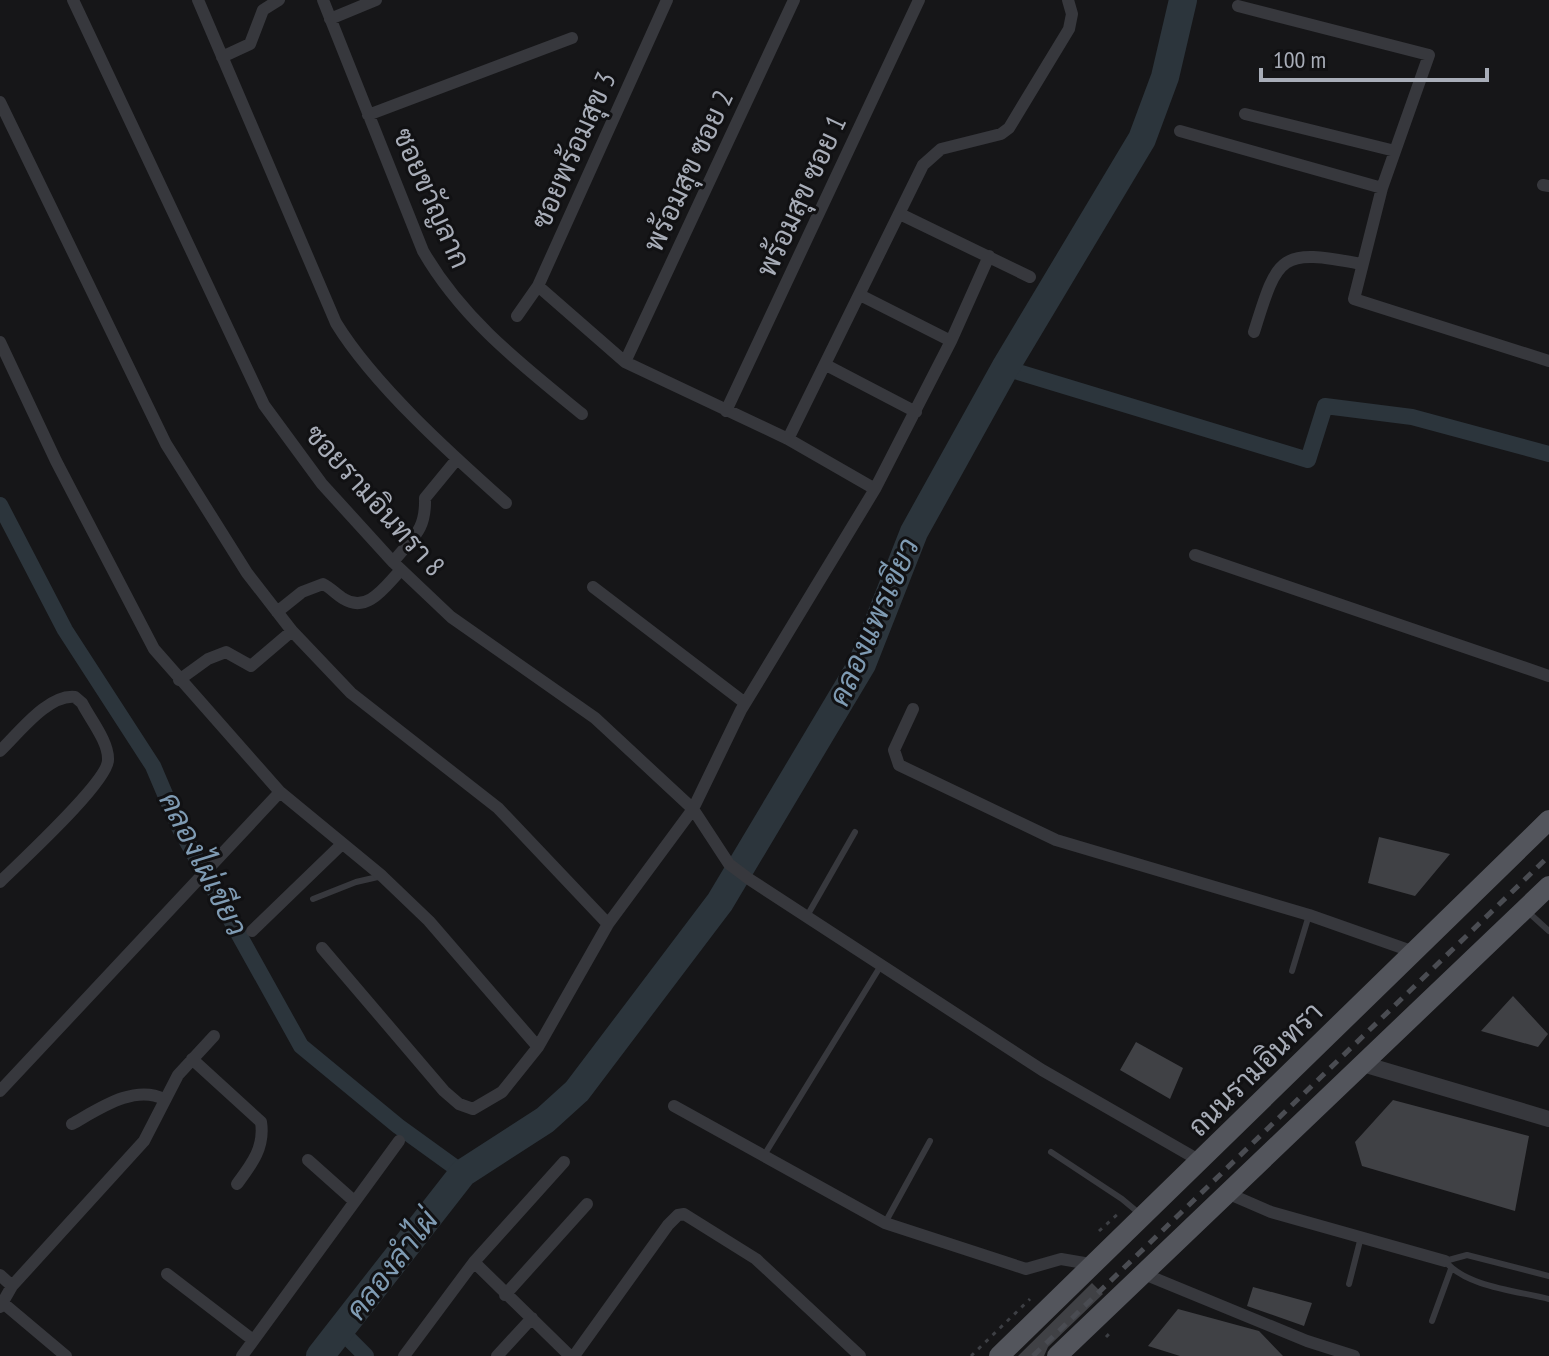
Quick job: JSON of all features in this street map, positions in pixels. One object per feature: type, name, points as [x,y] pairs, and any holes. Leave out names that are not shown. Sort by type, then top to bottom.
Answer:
[{"type":"main road","name":"ถนนรามอินทรา","points":[[999,1356],[1096,1265],[1135,1210],[1202,1162],[1549,820]]},
{"type":"main road","points":[[1057,1356],[1549,886]]},
{"type":"street","name":"ซอยรามอินทรา 8","points":[[73,0],[264,405],[322,484],[397,566],[451,617],[595,718],[693,809],[729,864],[749,879],[880,967],[1060,1081],[1202,1162]]},
{"type":"street","points":[[198,0],[336,323],[348,343],[457,459],[506,503]]},
{"type":"street","points":[[222,57],[250,44],[263,10],[279,0]]},
{"type":"street","name":"ซอยขวัญลาก","points":[[323,0],[423,251],[454,300],[524,366],[582,414]]},
{"type":"street","points":[[330,19],[376,0]]},
{"type":"street","name":"ซอยพร้อมสุข 3","points":[[517,316],[538,286],[667,0]]},
{"type":"street","name":"พร้อมสุข ซอย 2","points":[[625,362],[794,0]]},
{"type":"street","name":"พร้อมสุข ซอย 1","points":[[726,411],[919,0]]},
{"type":"street","points":[[788,439],[930,156],[941,149],[1001,134],[1015,121],[1069,29],[1072,14],[1068,0]]},
{"type":"street","points":[[1238,6],[1429,55],[1382,188],[1353,293],[1358,301],[1549,361]]},
{"type":"street","points":[[368,115],[572,38]]},
{"type":"street","points":[[0,102],[166,444],[214,525],[277,612],[351,693],[498,808],[608,924]]},
{"type":"street","points":[[1245,114],[1395,151]]},
{"type":"street","points":[[1180,131],[1382,188]]},
{"type":"street","points":[[900,214],[1030,277]]},
{"type":"street","points":[[322,948],[444,1091],[459,1104],[473,1109],[485,1105],[502,1092],[538,1047],[608,924],[693,809],[745,703],[875,489],[951,341],[989,256]]},
{"type":"street","points":[[1254,332],[1270,281],[1284,263],[1307,256],[1361,264]]},
{"type":"street","points":[[538,286],[625,362],[788,439],[875,489]]},
{"type":"street","points":[[860,295],[951,341]]},
{"type":"street","points":[[0,342],[56,461],[154,649],[280,792],[382,876],[451,945],[538,1047]]},
{"type":"street","points":[[826,365],[916,412]]},
{"type":"street","points":[[277,612],[302,592],[323,584],[344,600],[359,605],[370,601],[422,526],[426,517],[425,498],[457,459]]},
{"type":"street","points":[[1195,555],[1549,676]]},
{"type":"street","points":[[593,587],[745,703]]},
{"type":"street","points":[[179,680],[208,659],[226,652],[251,666],[292,631]]},
{"type":"street","points":[[0,751],[65,695],[75,697],[93,724],[108,760],[105,773],[0,882]]},
{"type":"street","points":[[913,709],[894,750],[899,765],[1056,840],[1309,915],[1414,952]]},
{"type":"street","points":[[2,1083],[280,792]]},
{"type":"street","points":[[252,931],[342,844]]},
{"type":"street","points":[[66,1356],[2,1305],[12,1286],[144,1141],[164,1099],[192,1059],[214,1036]]},
{"type":"street","points":[[192,1059],[261,1122],[263,1131],[256,1159],[237,1184]]},
{"type":"street","points":[[1363,1064],[1549,1119]]},
{"type":"street","points":[[72,1124],[134,1095],[153,1094],[164,1099]]},
{"type":"street","points":[[674,1106],[885,1223],[1026,1269],[1061,1259],[1096,1265]]},
{"type":"street","points":[[242,1356],[399,1141]]},
{"type":"street","points":[[308,1160],[354,1201]]},
{"type":"street","points":[[404,1356],[474,1262],[564,1162]]},
{"type":"street","points":[[1227,1193],[1271,1212],[1448,1265]]},
{"type":"street","points":[[505,1295],[587,1204]]},
{"type":"street","points":[[474,1262],[572,1356],[668,1225],[678,1215],[684,1214],[756,1259],[860,1356]]},
{"type":"street","points":[[167,1274],[253,1340]]},
{"type":"street","points":[[1144,1274],[1307,1341],[1354,1356]]},
{"type":"street","points":[[0,1275],[12,1286]]},
{"type":"street","points":[[497,1356],[532,1318]]},
{"type":"lane","points":[[806,918],[855,832]]},
{"type":"lane","points":[[313,899],[356,882],[382,876]]},
{"type":"lane","points":[[1525,909],[1549,931]]},
{"type":"lane","points":[[1292,971],[1309,915]]},
{"type":"lane","points":[[763,1157],[880,967]]},
{"type":"lane","points":[[885,1223],[930,1141]]},
{"type":"lane","points":[[1051,1152],[1135,1210]]},
{"type":"lane","points":[[1349,1284],[1361,1237]]},
{"type":"lane","points":[[1432,1321],[1448,1265],[1467,1255],[1549,1276]]},
{"type":"lane","points":[[1448,1265],[1474,1279],[1549,1299]]},
{"type":"path","points":[[1090,1241],[1135,1210]]},
{"type":"path","points":[[971,1356],[1030,1299]]},
{"type":"path","points":[[1106,1337],[1112,1331]]},
{"type":"building","points":[[1379,837],[1450,854],[1415,896],[1368,883]]},
{"type":"building","points":[[1513,996],[1548,1034],[1538,1047],[1481,1031]]},
{"type":"building","points":[[1136,1042],[1183,1068],[1170,1099],[1120,1070]]},
{"type":"building","points":[[1393,1100],[1529,1136],[1515,1211],[1362,1166],[1355,1142]]},
{"type":"building","points":[[1092,1283],[1103,1294],[1048,1347],[1044,1356],[1018,1356]]},
{"type":"building","points":[[1253,1287],[1312,1303],[1304,1326],[1247,1306]]},
{"type":"building","points":[[1178,1309],[1259,1331],[1283,1356],[1180,1356],[1148,1346]]},
{"type":"waterway","name":"คลองแพรเขียว","points":[[320,1356],[463,1173],[545,1120],[577,1091],[720,902],[862,664],[914,532],[1005,368],[1142,139],[1165,77],[1183,0]]},
{"type":"waterway","points":[[1005,368],[1308,460],[1325,406],[1412,417],[1549,454]]},
{"type":"waterway","name":"คลองไผ่เขียว","points":[[0,505],[65,630],[153,766],[179,827],[301,1046],[398,1126],[463,1173]]},
{"type":"waterway","points":[[341,1331],[366,1356]]},
{"type":"railway","points":[[1033,1356],[1549,856]]},
{"type":"water label","name":"คลองลำไผ่","points":[[392,1265]]}]
